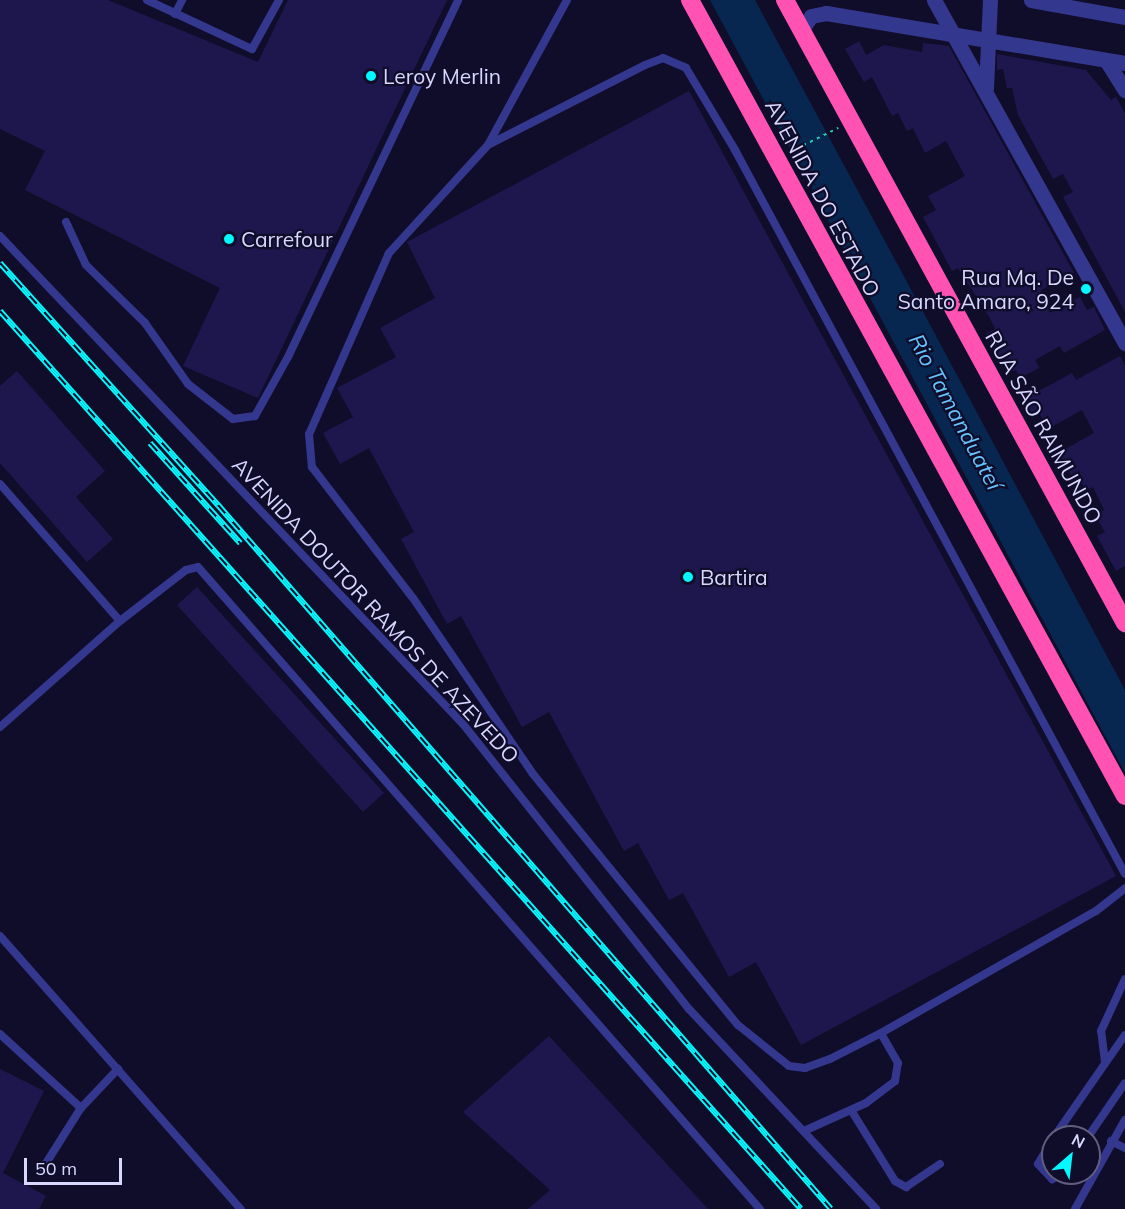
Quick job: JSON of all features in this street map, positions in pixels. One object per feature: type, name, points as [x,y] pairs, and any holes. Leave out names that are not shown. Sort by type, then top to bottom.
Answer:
[{"type":"highway","name":"AVENIDA DO ESTADO","points":[[690,0],[1125,796]]},
{"type":"highway","name":"RUA SÃO RAIMUNDO","points":[[785,0],[1125,623]]},
{"type":"street","points":[[808,0],[818,13],[1125,63]]},
{"type":"street","points":[[978,0],[988,7],[985,40],[986,91]]},
{"type":"street","points":[[1031,0],[1125,17]]},
{"type":"street","points":[[939,3],[952,34],[986,91],[1125,343]]},
{"type":"street","points":[[801,30],[818,13]]},
{"type":"street","points":[[1106,60],[1125,91]]},
{"type":"lane","points":[[147,0],[252,49],[279,0]]},
{"type":"lane","points":[[176,14],[182,0]]},
{"type":"lane","points":[[66,222],[86,265],[145,323],[188,384],[233,419],[255,416],[288,357],[458,0]]},
{"type":"lane","points":[[567,0],[488,145],[389,253],[309,434],[312,467],[413,598],[533,774],[738,1025],[767,1053],[789,1066],[805,1068],[881,1033],[1096,911],[1125,888]]},
{"type":"lane","points":[[488,145],[645,65],[663,58],[686,68],[724,131],[1125,874]]},
{"type":"lane","name":"AVENIDA DOUTOR RAMOS DE AZEVEDO","points":[[0,236],[463,724],[682,1000],[876,1209]]},
{"type":"lane","points":[[0,484],[120,621]]},
{"type":"lane","points":[[0,727],[120,621],[186,570],[198,567],[760,1209]]},
{"type":"lane","points":[[0,936],[241,1209]]},
{"type":"lane","points":[[1105,1062],[1101,1031],[1125,979]]},
{"type":"lane","points":[[804,1131],[850,1110],[889,1088],[898,1074],[898,1064],[881,1033]]},
{"type":"lane","points":[[0,1034],[81,1108]]},
{"type":"lane","points":[[1063,1125],[1125,1035]]},
{"type":"lane","points":[[43,1168],[81,1108],[118,1069]]},
{"type":"lane","points":[[1096,1125],[1125,1083]]},
{"type":"lane","points":[[850,1110],[895,1181],[906,1187],[940,1164]]},
{"type":"lane","points":[[1075,1209],[1111,1141],[1125,1120]]},
{"type":"lane","points":[[1111,1141],[1125,1148]]},
{"type":"path","points":[[784,155],[839,127]]},
{"type":"water","name":"Rio Tamanduateí","points":[[710,0],[755,0],[935,334],[1125,690],[1125,773]]},
{"type":"building","name":"Carrefour","points":[[0,0],[108,0],[258,62],[288,0],[447,0],[258,398],[183,366],[220,288],[25,190],[45,151],[0,129]]},
{"type":"building","points":[[859,41],[866,55],[884,45],[922,52],[923,43],[949,46],[1074,273],[1041,290],[1052,312],[1080,297],[1087,310],[1094,307],[1105,330],[1064,353],[1060,346],[1035,360],[1039,368],[1020,378],[1016,370],[1008,374],[986,333],[995,329],[990,318],[958,268],[952,271],[923,217],[936,210],[928,196],[965,176],[946,141],[925,153],[913,128],[907,131],[898,113],[892,116],[872,77],[864,82],[845,49]]},
{"type":"building","points":[[997,54],[1086,70],[1111,100],[1116,97],[1125,113],[1125,312],[1063,197],[1073,192],[1063,174],[1053,179],[1018,115],[1012,88],[1007,88],[1003,69],[997,70]]},
{"type":"building","name":"Bartira","points":[[689,91],[1116,876],[801,1045],[756,962],[729,977],[683,893],[669,900],[638,843],[624,851],[549,712],[522,727],[461,616],[447,624],[401,539],[414,532],[369,448],[340,464],[323,433],[353,417],[337,388],[396,357],[380,328],[435,298],[407,242]]},
{"type":"building","points":[[1120,356],[1125,366],[1125,566],[1116,571],[1097,536],[1105,532],[1095,515],[1104,510],[1093,487],[1086,491],[1081,481],[1076,484],[1062,460],[1051,457],[1094,433],[1082,410],[1048,429],[1038,411],[1030,416],[1022,400],[1072,373],[1076,380]]},
{"type":"building","points":[[17,371],[105,471],[76,497],[113,539],[87,562],[0,463],[0,386]]},
{"type":"building","points":[[197,587],[384,793],[363,812],[177,605]]},
{"type":"building","points":[[549,1036],[708,1209],[528,1209],[550,1190],[463,1112]]},
{"type":"building","points":[[0,1069],[44,1091],[3,1173],[46,1196],[39,1209],[0,1209]]},
{"type":"railway","points":[[0,263],[218,505],[831,1209]]},
{"type":"railway","points":[[0,311],[801,1209]]},
{"type":"railway","points":[[150,443],[240,543]]},
{"type":"place","name":"Leroy Merlin","points":[[371,76]]},
{"type":"place","name":"Carrefour","points":[[229,239]]},
{"type":"place","name":"Rua Mq. De Santo Amaro, 924","points":[[1086,289]]},
{"type":"place","name":"Bartira","points":[[688,577]]}]
